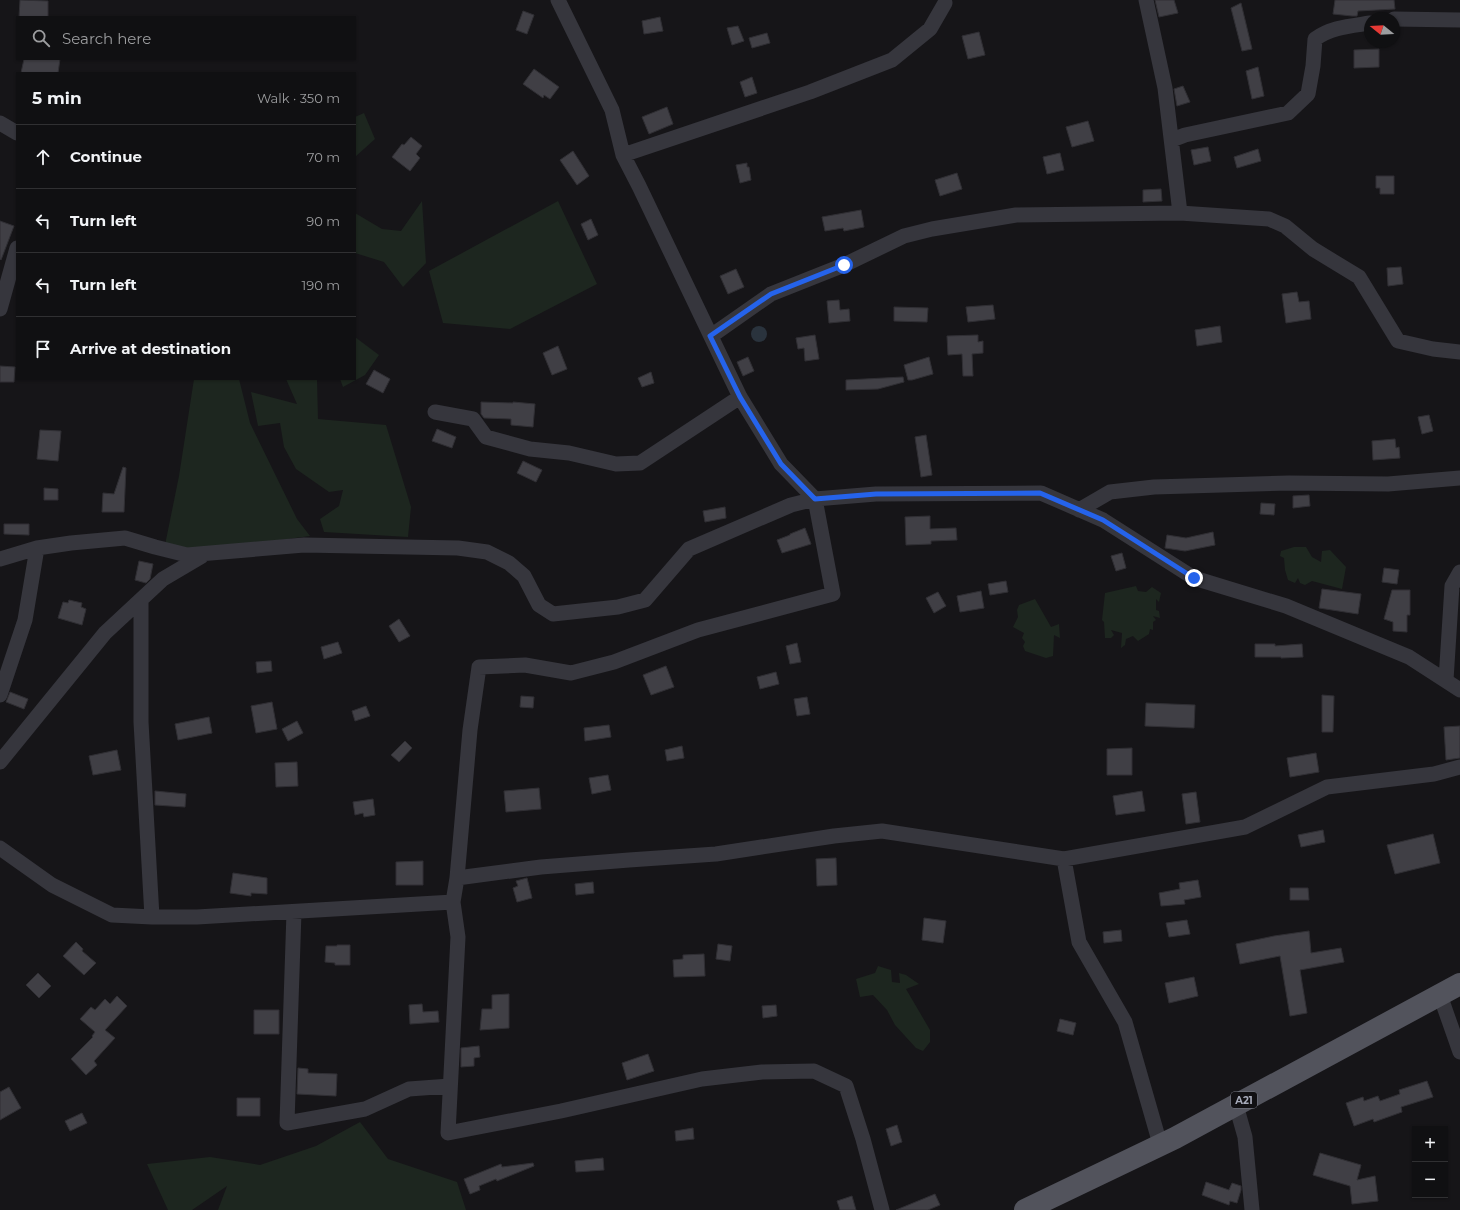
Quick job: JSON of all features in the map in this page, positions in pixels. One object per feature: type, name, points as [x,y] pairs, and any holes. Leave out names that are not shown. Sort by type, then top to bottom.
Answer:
[{"type":"main road","name":"A21","points":[[1025,1210],[1236,1105],[1460,984]]},
{"type":"street","points":[[558,0],[612,110],[623,155],[740,397],[781,464],[815,499],[833,594],[698,630],[614,662],[572,673],[525,665],[479,667],[470,730],[457,878],[453,902],[458,937],[448,1133],[560,1111],[702,1079],[762,1072],[814,1071],[846,1086],[864,1138],[882,1210]]},
{"type":"street","points":[[1146,0],[1165,88],[1180,213]]},
{"type":"street","points":[[623,155],[810,92],[892,60],[930,29],[945,3]]},
{"type":"street","points":[[1400,19],[1460,20]]},
{"type":"street","points":[[1172,140],[1288,113],[1308,94],[1313,66],[1315,39],[1324,32],[1337,28],[1364,24]]},
{"type":"street","points":[[0,123],[16,132]]},
{"type":"street","points":[[710,336],[771,294],[844,265],[904,236],[932,229],[1016,215],[1180,213],[1269,219],[1285,226],[1313,250],[1359,277],[1398,341],[1433,349],[1460,352]]},
{"type":"street","points":[[0,309],[16,252]]},
{"type":"street","points":[[436,412],[473,419],[486,437],[530,449],[569,453],[616,464],[640,463],[740,397]]},
{"type":"street","points":[[1079,510],[1110,492],[1154,487],[1289,483],[1388,484],[1460,478]]},
{"type":"street","points":[[0,558],[37,548],[125,538],[187,555],[203,555],[304,545],[458,548],[487,552],[509,563],[524,576],[539,605],[553,614],[618,607],[645,600],[689,549],[791,504],[815,499],[876,494],[1040,493],[1103,520],[1194,578],[1286,606],[1409,657],[1460,690]]},
{"type":"street","points":[[0,695],[25,620],[37,548]]},
{"type":"street","points":[[0,762],[105,633],[163,579],[203,555]]},
{"type":"street","points":[[1446,680],[1452,586],[1460,572]]},
{"type":"street","points":[[141,600],[141,722],[152,918]]},
{"type":"street","points":[[457,878],[541,868],[716,854],[882,830],[1064,859],[1245,827],[1327,787],[1434,774],[1460,767]]},
{"type":"street","points":[[0,848],[52,885],[112,915],[152,918],[197,917],[453,902]]},
{"type":"street","points":[[1064,859],[1079,942],[1125,1022],[1160,1144]]},
{"type":"street","points":[[294,912],[288,1123],[365,1109],[409,1090],[450,1086]]},
{"type":"street","points":[[1440,995],[1460,1052]]},
{"type":"street","points":[[1236,1105],[1245,1137],[1252,1210]]},
{"type":"shaded area","points":[[364,113],[375,139],[356,156],[356,117]]},
{"type":"shaded area","points":[[422,201],[426,263],[403,287],[384,262],[356,253],[356,214],[382,229],[401,231]]},
{"type":"shaded area","points":[[558,201],[597,284],[510,329],[443,323],[429,271]]},
{"type":"shaded area","points":[[759,326],[766,331],[767,334],[762,341],[759,342],[752,337],[751,334],[756,327]]},
{"type":"shaded area","points":[[356,338],[379,355],[365,375],[356,380]]},
{"type":"shaded area","points":[[194,380],[239,380],[250,423],[297,519],[310,536],[199,551],[165,545],[179,476]]},
{"type":"shaded area","points":[[286,380],[317,380],[318,419],[386,425],[411,507],[408,537],[324,532],[320,519],[339,506],[343,490],[329,492],[296,469],[284,447],[280,423],[258,426],[251,392],[297,404]]},
{"type":"shaded area","points":[[340,380],[356,380],[343,387]]},
{"type":"shaded area","points":[[1294,547],[1306,547],[1312,557],[1321,562],[1322,551],[1330,550],[1346,567],[1342,589],[1312,581],[1305,585],[1300,583],[1298,578],[1295,583],[1288,580],[1284,558],[1280,556],[1281,551]]},
{"type":"shaded area","points":[[1136,586],[1138,591],[1146,592],[1152,587],[1161,593],[1159,602],[1156,599],[1156,610],[1159,611],[1160,618],[1153,616],[1156,620],[1153,622],[1153,630],[1150,629],[1149,634],[1138,641],[1133,636],[1126,639],[1125,645],[1121,648],[1122,633],[1111,630],[1114,635],[1111,638],[1105,638],[1104,622],[1102,620],[1105,593]]},
{"type":"shaded area","points":[[1035,599],[1051,627],[1059,624],[1060,638],[1054,635],[1053,656],[1046,658],[1025,651],[1023,646],[1025,642],[1022,638],[1024,633],[1013,627],[1018,617],[1017,610],[1019,605]]},
{"type":"shaded area","points":[[878,966],[891,970],[892,982],[900,983],[899,973],[906,975],[919,984],[906,989],[930,1030],[930,1042],[923,1051],[916,1048],[895,1025],[887,1010],[873,995],[860,997],[856,979],[875,973]]},
{"type":"shaded area","points":[[360,1122],[388,1159],[457,1182],[466,1210],[218,1210],[227,1186],[192,1210],[168,1210],[147,1164],[210,1157],[260,1165],[316,1146]]},
{"type":"building","points":[[20,0],[48,1],[48,16],[19,16]]},
{"type":"building","points":[[1155,0],[1174,0],[1178,13],[1159,17]]},
{"type":"building","points":[[1335,0],[1394,0],[1395,9],[1358,11],[1357,16],[1333,14]]},
{"type":"building","points":[[1241,3],[1252,49],[1242,51],[1231,8]]},
{"type":"building","points":[[523,11],[534,15],[527,34],[516,30]]},
{"type":"building","points":[[660,17],[663,31],[644,34],[642,21]]},
{"type":"building","points":[[738,26],[744,41],[732,45],[727,28]]},
{"type":"building","points":[[979,32],[985,55],[968,59],[962,36]]},
{"type":"building","points":[[767,33],[770,43],[752,48],[749,38]]},
{"type":"building","points":[[1379,49],[1379,67],[1354,68],[1354,50]]},
{"type":"building","points":[[24,60],[60,60],[58,72],[21,72]]},
{"type":"building","points":[[1258,67],[1264,96],[1252,99],[1246,71]]},
{"type":"building","points":[[534,69],[559,87],[550,99],[544,95],[543,98],[523,84]]},
{"type":"building","points":[[752,77],[757,93],[745,97],[740,82]]},
{"type":"building","points":[[1183,86],[1190,102],[1177,106],[1174,89]]},
{"type":"building","points":[[667,107],[673,124],[649,134],[642,117]]},
{"type":"building","points":[[1088,121],[1094,141],[1072,147],[1066,127]]},
{"type":"building","points":[[411,137],[422,146],[416,154],[420,158],[410,171],[392,157],[402,144],[404,145]]},
{"type":"building","points":[[1208,147],[1211,161],[1194,165],[1191,150]]},
{"type":"building","points":[[1258,149],[1261,161],[1237,168],[1234,157]]},
{"type":"building","points":[[573,151],[589,176],[577,185],[560,160]]},
{"type":"building","points":[[1060,153],[1064,170],[1047,174],[1043,157]]},
{"type":"building","points":[[747,163],[751,180],[740,183],[736,165]]},
{"type":"building","points":[[957,173],[962,189],[940,196],[935,180]]},
{"type":"building","points":[[1376,176],[1394,176],[1394,194],[1380,194],[1380,188],[1376,188]]},
{"type":"building","points":[[1161,189],[1162,201],[1143,202],[1143,190]]},
{"type":"building","points":[[861,210],[864,227],[844,231],[843,228],[825,231],[822,217]]},
{"type":"building","points":[[591,219],[598,235],[588,240],[581,224]]},
{"type":"building","points":[[0,221],[14,226],[1,260],[0,259]]},
{"type":"building","points":[[1401,267],[1403,284],[1388,286],[1387,268]]},
{"type":"building","points":[[736,269],[744,287],[728,294],[720,276]]},
{"type":"building","points":[[1297,292],[1299,302],[1309,301],[1311,319],[1286,323],[1282,294]]},
{"type":"building","points":[[839,300],[840,310],[849,309],[850,321],[829,323],[827,301]]},
{"type":"building","points":[[993,305],[995,319],[968,322],[966,307]]},
{"type":"building","points":[[894,307],[928,308],[927,322],[894,321]]},
{"type":"building","points":[[1220,326],[1222,342],[1197,346],[1195,330]]},
{"type":"building","points":[[815,335],[819,359],[805,361],[804,348],[798,349],[796,338]]},
{"type":"building","points":[[978,335],[978,342],[983,341],[983,353],[972,354],[973,376],[963,376],[962,354],[948,355],[947,336]]},
{"type":"building","points":[[558,346],[567,369],[552,375],[543,353]]},
{"type":"building","points":[[748,357],[754,371],[743,376],[737,362]]},
{"type":"building","points":[[929,357],[933,374],[908,380],[904,365]]},
{"type":"building","points":[[0,366],[15,367],[14,382],[0,382]]},
{"type":"building","points":[[374,370],[390,379],[383,393],[366,384]]},
{"type":"building","points":[[651,372],[654,383],[642,387],[638,378]]},
{"type":"building","points":[[903,377],[904,382],[878,389],[846,390],[846,380]]},
{"type":"building","points":[[481,402],[535,404],[533,427],[511,425],[511,419],[484,418],[481,414]]},
{"type":"building","points":[[1429,415],[1433,431],[1422,434],[1418,417]]},
{"type":"building","points":[[437,429],[456,437],[452,448],[432,441]]},
{"type":"building","points":[[40,430],[61,431],[58,461],[37,459]]},
{"type":"building","points":[[926,435],[932,475],[921,477],[915,437]]},
{"type":"building","points":[[1395,439],[1396,448],[1399,447],[1400,458],[1373,460],[1372,441]]},
{"type":"building","points":[[523,461],[542,470],[536,482],[517,473]]},
{"type":"building","points":[[123,467],[126,468],[124,512],[102,512],[103,493],[114,494]]},
{"type":"building","points":[[44,488],[58,489],[58,500],[44,500]]},
{"type":"building","points":[[1309,495],[1310,506],[1293,508],[1293,496]]},
{"type":"building","points":[[1261,503],[1275,504],[1274,515],[1260,514]]},
{"type":"building","points":[[725,507],[726,518],[705,522],[703,511]]},
{"type":"building","points":[[930,516],[930,529],[956,528],[957,540],[931,541],[931,544],[906,545],[905,517]]},
{"type":"building","points":[[4,524],[29,524],[29,535],[4,534]]},
{"type":"building","points":[[805,528],[811,544],[782,553],[777,540]]},
{"type":"building","points":[[1213,532],[1215,545],[1185,551],[1165,548],[1167,535],[1186,538]]},
{"type":"building","points":[[1122,553],[1126,568],[1116,571],[1111,556]]},
{"type":"building","points":[[139,561],[153,564],[150,579],[146,583],[135,580]]},
{"type":"building","points":[[1384,568],[1399,570],[1397,584],[1382,582]]},
{"type":"building","points":[[1006,581],[1008,592],[990,595],[988,584]]},
{"type":"building","points":[[1322,589],[1361,594],[1358,614],[1319,608]]},
{"type":"building","points":[[1392,590],[1410,590],[1410,615],[1407,615],[1407,632],[1393,631],[1393,622],[1384,619]]},
{"type":"building","points":[[981,591],[984,608],[960,612],[957,596]]},
{"type":"building","points":[[938,592],[946,606],[934,613],[926,598]]},
{"type":"building","points":[[69,600],[82,603],[81,607],[86,609],[82,625],[58,618],[63,602],[68,603]]},
{"type":"building","points":[[399,619],[410,636],[399,642],[389,626]]},
{"type":"building","points":[[338,642],[342,653],[324,659],[321,647]]},
{"type":"building","points":[[797,643],[801,662],[790,664],[786,646]]},
{"type":"building","points":[[1255,644],[1275,644],[1275,646],[1302,644],[1303,657],[1255,657]]},
{"type":"building","points":[[271,661],[272,671],[257,673],[256,662]]},
{"type":"building","points":[[666,666],[674,687],[651,695],[643,675]]},
{"type":"building","points":[[776,672],[779,684],[760,689],[757,677]]},
{"type":"building","points":[[10,692],[28,699],[24,709],[6,702]]},
{"type":"building","points":[[1322,695],[1334,696],[1333,732],[1322,732]]},
{"type":"building","points":[[521,696],[534,697],[533,708],[520,707]]},
{"type":"building","points":[[807,697],[810,714],[797,716],[794,699]]},
{"type":"building","points":[[272,702],[277,729],[256,733],[251,706]]},
{"type":"building","points":[[1146,703],[1195,705],[1194,728],[1145,726]]},
{"type":"building","points":[[366,706],[370,716],[355,721],[352,711]]},
{"type":"building","points":[[209,717],[212,733],[178,740],[175,724]]},
{"type":"building","points":[[297,721],[303,733],[288,741],[282,729]]},
{"type":"building","points":[[609,725],[611,737],[585,741],[584,728]]},
{"type":"building","points":[[1460,726],[1460,758],[1446,760],[1444,727]]},
{"type":"building","points":[[405,741],[412,748],[399,762],[391,755]]},
{"type":"building","points":[[682,746],[684,758],[667,761],[665,750]]},
{"type":"building","points":[[1132,748],[1132,775],[1107,775],[1107,749]]},
{"type":"building","points":[[117,750],[121,770],[93,775],[89,756]]},
{"type":"building","points":[[1316,753],[1319,772],[1290,777],[1287,758]]},
{"type":"building","points":[[297,762],[298,786],[276,787],[275,763]]},
{"type":"building","points":[[608,775],[611,790],[592,794],[589,778]]},
{"type":"building","points":[[539,788],[541,809],[506,812],[504,791]]},
{"type":"building","points":[[155,791],[186,794],[185,807],[155,805]]},
{"type":"building","points":[[1142,791],[1145,811],[1116,815],[1113,796]]},
{"type":"building","points":[[1196,792],[1200,822],[1186,824],[1182,794]]},
{"type":"building","points":[[373,799],[375,815],[364,817],[363,813],[355,815],[353,802]]},
{"type":"building","points":[[1323,830],[1325,842],[1301,847],[1298,835]]},
{"type":"building","points":[[1433,834],[1440,863],[1395,874],[1387,845]]},
{"type":"building","points":[[836,858],[837,885],[817,886],[816,859]]},
{"type":"building","points":[[423,861],[423,885],[396,885],[396,862]]},
{"type":"building","points":[[233,873],[267,878],[267,894],[251,893],[251,896],[230,893]]},
{"type":"building","points":[[527,878],[532,898],[517,902],[513,888],[518,886],[516,881]]},
{"type":"building","points":[[1198,880],[1201,897],[1184,900],[1185,904],[1161,906],[1159,893],[1180,889],[1179,883]]},
{"type":"building","points":[[593,882],[594,893],[576,895],[575,884]]},
{"type":"building","points":[[1290,888],[1308,888],[1309,900],[1290,900]]},
{"type":"building","points":[[924,918],[946,921],[943,943],[922,940]]},
{"type":"building","points":[[1187,920],[1190,934],[1169,937],[1166,923]]},
{"type":"building","points":[[1121,930],[1122,941],[1104,943],[1103,932]]},
{"type":"building","points":[[1309,931],[1311,953],[1341,948],[1344,962],[1300,970],[1307,1013],[1290,1016],[1280,956],[1240,964],[1236,944],[1274,936]]},
{"type":"building","points":[[76,942],[83,949],[82,951],[96,963],[84,975],[63,956]]},
{"type":"building","points":[[718,944],[732,946],[730,961],[716,959]]},
{"type":"building","points":[[350,945],[350,965],[335,965],[335,963],[325,962],[326,946]]},
{"type":"building","points":[[704,954],[705,976],[674,977],[673,960],[683,959],[683,955]]},
{"type":"building","points":[[38,973],[51,986],[39,998],[26,985]]},
{"type":"building","points":[[1194,977],[1198,996],[1169,1003],[1165,983]]},
{"type":"building","points":[[509,994],[509,1028],[480,1030],[482,1009],[492,1009],[492,995]]},
{"type":"building","points":[[117,996],[127,1006],[105,1030],[115,1038],[94,1061],[97,1065],[86,1075],[71,1059],[93,1037],[92,1036],[95,1032],[80,1019],[91,1007],[95,1010],[105,999],[110,1004]]},
{"type":"building","points":[[422,1004],[423,1012],[438,1011],[439,1022],[410,1024],[409,1005]]},
{"type":"building","points":[[776,1005],[777,1016],[763,1018],[762,1006]]},
{"type":"building","points":[[254,1010],[279,1010],[279,1034],[254,1034]]},
{"type":"building","points":[[1060,1019],[1076,1023],[1073,1035],[1057,1031]]},
{"type":"building","points":[[479,1046],[480,1057],[474,1058],[474,1066],[461,1067],[461,1048]]},
{"type":"building","points":[[648,1054],[654,1071],[627,1080],[622,1063]]},
{"type":"building","points":[[298,1068],[308,1069],[308,1073],[337,1074],[336,1096],[297,1094]]},
{"type":"building","points":[[1427,1081],[1433,1097],[1401,1107],[1402,1112],[1374,1122],[1373,1119],[1354,1126],[1346,1103],[1363,1097],[1364,1101],[1378,1096],[1380,1101],[1400,1094],[1399,1090]]},
{"type":"building","points":[[9,1087],[21,1108],[0,1120],[0,1092]]},
{"type":"building","points":[[237,1098],[260,1098],[260,1116],[237,1116]]},
{"type":"building","points":[[82,1113],[87,1123],[70,1131],[65,1121]]},
{"type":"building","points":[[897,1125],[902,1142],[891,1146],[886,1129]]},
{"type":"building","points":[[693,1128],[694,1139],[676,1141],[675,1131]]},
{"type":"building","points":[[1320,1153],[1361,1165],[1357,1180],[1375,1176],[1378,1201],[1352,1204],[1350,1186],[1313,1175]]},
{"type":"building","points":[[603,1158],[604,1170],[576,1172],[575,1161]]},
{"type":"building","points":[[533,1163],[534,1166],[497,1181],[496,1179],[479,1186],[480,1190],[470,1194],[464,1179],[501,1164],[502,1167]]},
{"type":"building","points":[[1206,1182],[1229,1190],[1232,1183],[1241,1186],[1237,1203],[1230,1201],[1229,1205],[1202,1195]]},
{"type":"building","points":[[935,1194],[940,1205],[928,1210],[896,1210]]},
{"type":"building","points":[[852,1196],[856,1210],[840,1210],[837,1201]]},
{"type":"route","points":[[844,265],[771,294],[710,336],[740,397],[781,464],[815,499],[876,494],[1040,493],[1103,520],[1194,578]]}]
